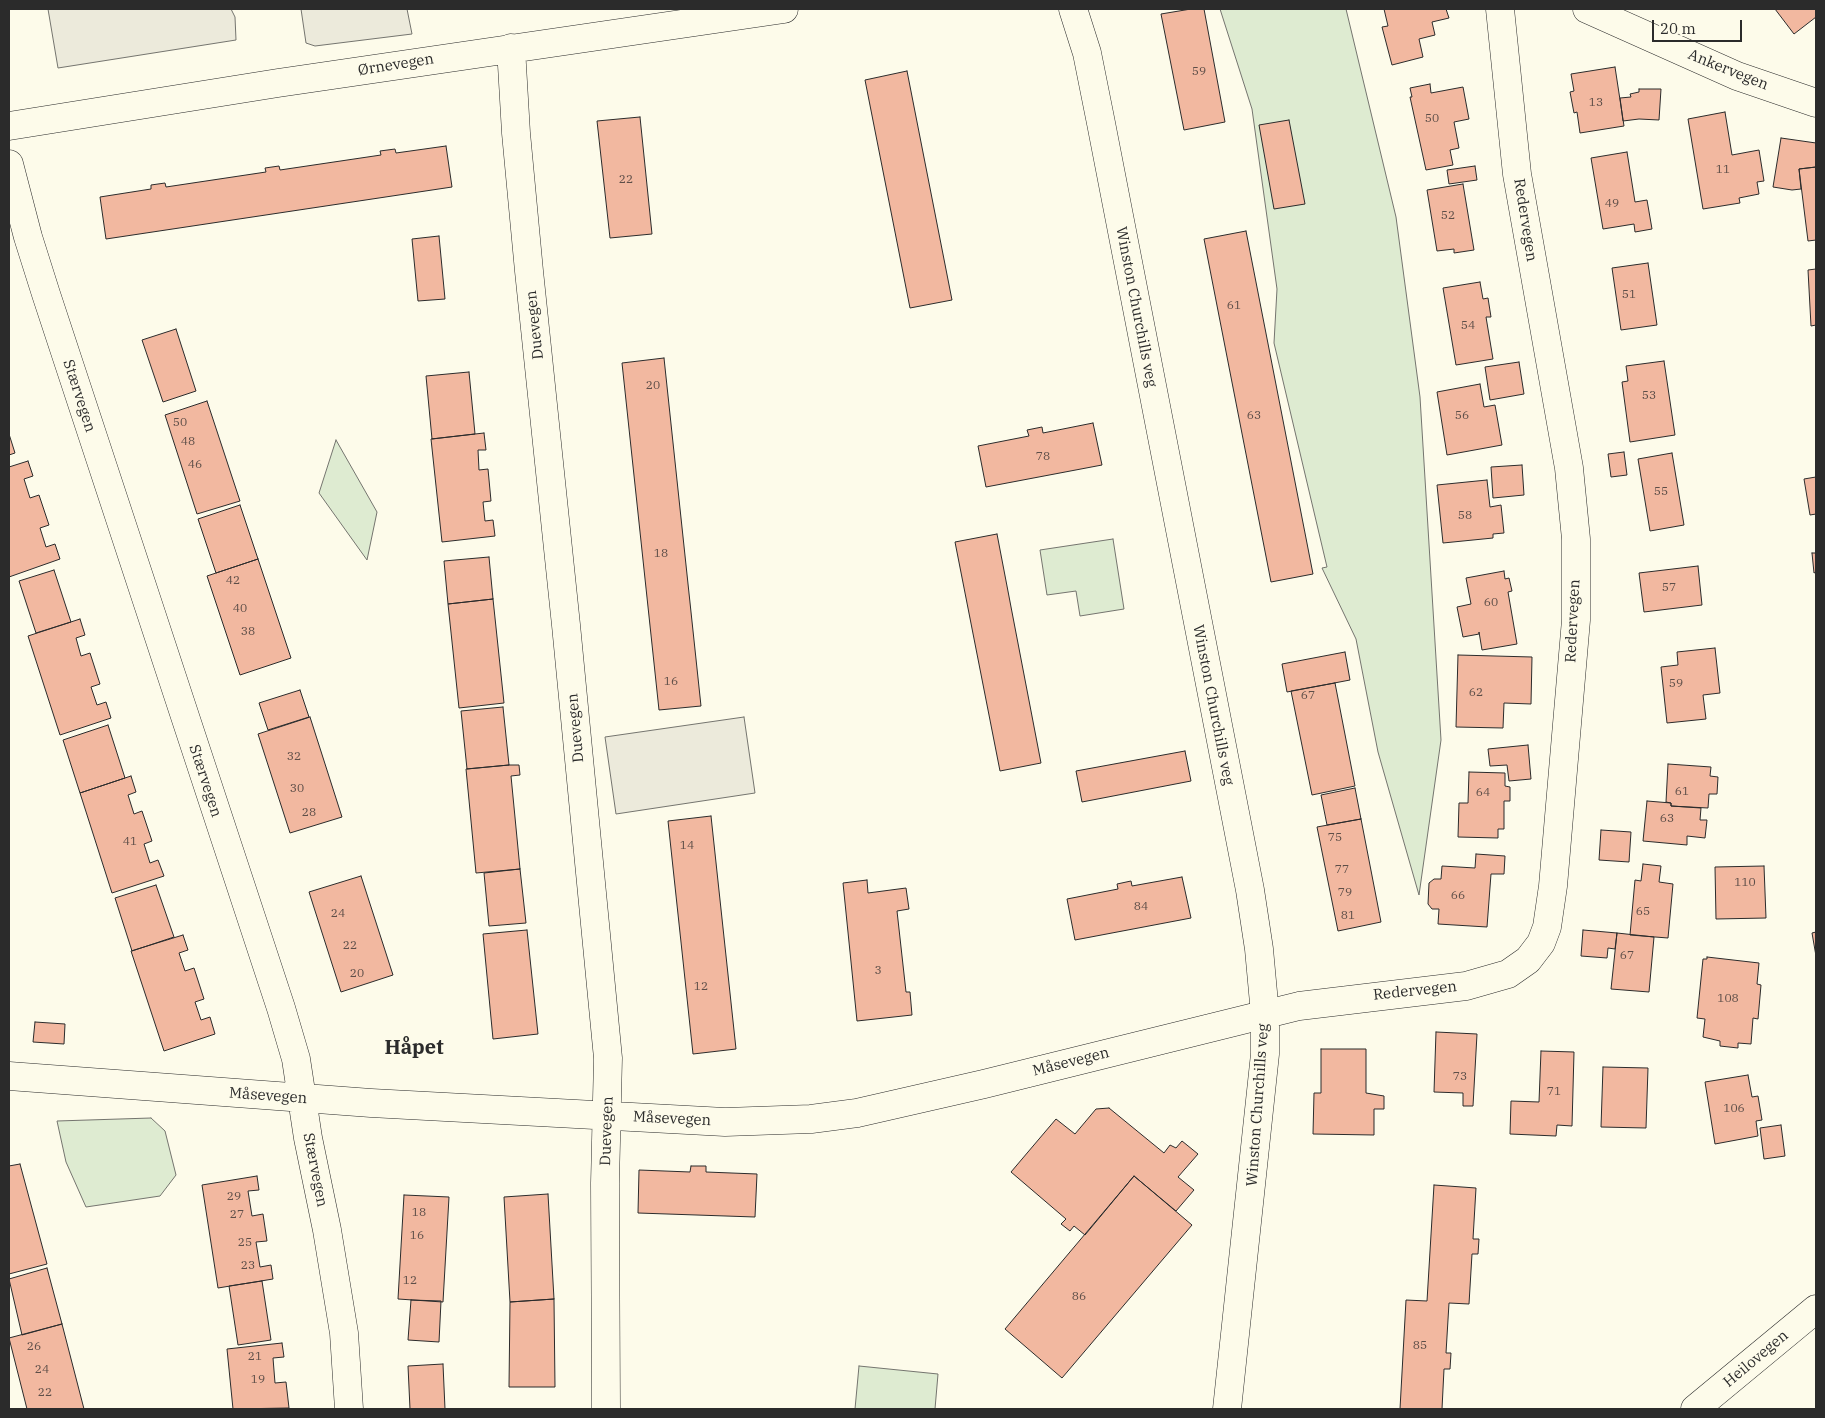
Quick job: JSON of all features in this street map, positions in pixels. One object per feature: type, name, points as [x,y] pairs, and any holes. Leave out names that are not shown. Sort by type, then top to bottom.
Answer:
[{"type":"street","name":"Ørnevegen","points":[[9,126],[511,48],[784,9]]},
{"type":"street","name":"Winston Churchills veg","points":[[1073,9],[1087,53],[1101,123],[1250,890],[1259,949],[1265,1014],[1262,1092],[1227,1409]]},
{"type":"street","name":"Redervegen","points":[[1265,1014],[1299,1006],[1466,986],[1488,981],[1508,974],[1528,960],[1541,943],[1547,927],[1559,830],[1576,620],[1576,539],[1566,452],[1517,174],[1500,9]]},
{"type":"street","name":"Ankervegen","points":[[1587,9],[1737,76],[1816,103]]},
{"type":"street","name":"Duevegen","points":[[511,48],[528,271],[608,1058],[606,1115],[606,1409]]},
{"type":"street","name":"Stærvegen","points":[[9,164],[28,237],[46,294],[281,1008],[296,1059],[308,1138],[327,1230],[344,1333],[349,1409]]},
{"type":"street","name":"Måsevegen","points":[[9,1076],[303,1098],[726,1122],[811,1119],[857,1113],[984,1084],[1265,1014]]},
{"type":"street","name":"Heilovegen","points":[[1695,1409],[1816,1309]]},
{"type":"green space","points":[[1220,9],[1346,9],[1396,217],[1420,397],[1441,740],[1419,895],[1378,752],[1356,639],[1322,568],[1327,567],[1274,343],[1277,289],[1252,109]]},
{"type":"green space","points":[[336,440],[377,512],[367,560],[319,493]]},
{"type":"green space","points":[[1113,539],[1124,609],[1080,616],[1076,591],[1047,595],[1040,550]]},
{"type":"green space","points":[[151,1118],[165,1131],[176,1175],[160,1196],[86,1207],[66,1162],[57,1121]]},
{"type":"green space","points":[[859,1366],[938,1374],[935,1409],[855,1409]]},
{"type":"shaded area","points":[[48,9],[231,9],[235,17],[236,40],[58,68]]},
{"type":"shaded area","points":[[301,9],[407,9],[412,34],[315,46],[306,43]]},
{"type":"shaded area","points":[[744,717],[755,793],[616,814],[605,737]]},
{"type":"building","points":[[1191,9],[1204,9],[1225,122],[1184,130],[1161,14]]},
{"type":"building","points":[[1384,9],[1446,9],[1449,18],[1432,22],[1435,35],[1419,39],[1423,57],[1392,65],[1382,27],[1388,26]]},
{"type":"building","points":[[1775,9],[1816,9],[1816,17],[1794,34]]},
{"type":"building","points":[[1615,67],[1624,126],[1580,133],[1577,112],[1574,113],[1570,92],[1574,91],[1571,74]]},
{"type":"building","points":[[907,71],[952,300],[910,308],[865,80]]},
{"type":"building","points":[[1430,84],[1431,93],[1463,87],[1469,119],[1454,122],[1459,148],[1450,150],[1453,165],[1426,170],[1410,97],[1412,97],[1410,88]]},
{"type":"building","points":[[1639,89],[1661,89],[1659,120],[1639,119],[1623,121],[1620,98],[1631,97],[1630,94],[1639,92]]},
{"type":"building","points":[[1725,112],[1732,155],[1759,150],[1764,181],[1757,182],[1759,194],[1739,198],[1740,203],[1703,209],[1688,119]]},
{"type":"building","points":[[640,117],[652,234],[610,238],[597,121]]},
{"type":"building","points":[[1289,120],[1305,204],[1274,209],[1259,125]]},
{"type":"building","points":[[1781,138],[1816,143],[1816,167],[1799,169],[1801,189],[1792,190],[1773,187]]},
{"type":"building","points":[[446,146],[452,187],[106,239],[100,197],[151,189],[151,185],[165,183],[166,187],[266,172],[265,168],[279,166],[280,170],[381,155],[380,151],[395,149],[396,153]]},
{"type":"building","points":[[1627,152],[1635,202],[1647,200],[1652,229],[1635,232],[1634,224],[1603,229],[1591,158]]},
{"type":"building","points":[[1475,166],[1477,180],[1449,184],[1447,170]]},
{"type":"building","points":[[1816,167],[1816,240],[1808,241],[1799,169]]},
{"type":"building","points":[[1463,184],[1474,250],[1454,253],[1454,249],[1437,251],[1427,190]]},
{"type":"building","points":[[1246,231],[1313,574],[1271,582],[1204,239]]},
{"type":"building","points":[[439,236],[445,299],[418,301],[412,239]]},
{"type":"building","points":[[1648,263],[1657,325],[1621,330],[1612,268]]},
{"type":"building","points":[[1816,269],[1816,325],[1811,326],[1808,270]]},
{"type":"building","points":[[1480,282],[1483,299],[1488,298],[1491,317],[1486,317],[1493,359],[1456,365],[1443,288]]},
{"type":"building","points":[[176,329],[196,391],[163,402],[142,340]]},
{"type":"building","points":[[664,358],[701,706],[659,710],[622,363]]},
{"type":"building","points":[[1664,361],[1675,435],[1630,442],[1622,382],[1628,381],[1626,366]]},
{"type":"building","points":[[1519,362],[1524,394],[1490,400],[1485,367]]},
{"type":"building","points":[[469,372],[475,434],[432,439],[426,376]]},
{"type":"building","points":[[1480,384],[1484,407],[1495,405],[1502,445],[1447,455],[1437,392]]},
{"type":"building","points":[[207,401],[240,501],[197,514],[165,415]]},
{"type":"building","points":[[1093,423],[1102,465],[986,487],[978,446],[1029,436],[1027,430],[1042,427],[1043,433]]},
{"type":"building","points":[[484,433],[486,450],[478,450],[479,470],[488,469],[491,501],[483,502],[485,521],[493,520],[495,536],[442,542],[431,439]]},
{"type":"building","points":[[9,434],[15,453],[9,455]]},
{"type":"building","points":[[1624,452],[1627,475],[1611,477],[1608,454]]},
{"type":"building","points":[[1672,453],[1684,525],[1650,531],[1638,459]]},
{"type":"building","points":[[28,461],[33,476],[24,479],[30,498],[39,495],[49,525],[40,528],[46,547],[55,544],[60,559],[9,577],[9,467]]},
{"type":"building","points":[[1522,465],[1524,495],[1493,498],[1491,467]]},
{"type":"building","points":[[1816,477],[1816,514],[1810,515],[1804,479]]},
{"type":"building","points":[[1487,480],[1490,507],[1501,505],[1504,533],[1493,534],[1493,538],[1443,543],[1437,485]]},
{"type":"building","points":[[240,505],[258,559],[216,573],[198,519]]},
{"type":"building","points":[[997,534],[1041,763],[1000,771],[955,542]]},
{"type":"building","points":[[1812,553],[1816,553],[1816,572],[1814,573]]},
{"type":"building","points":[[489,557],[493,599],[448,604],[444,561]]},
{"type":"building","points":[[258,559],[291,658],[240,675],[207,576]]},
{"type":"building","points":[[1698,566],[1702,605],[1644,612],[1639,573]]},
{"type":"building","points":[[54,570],[71,622],[36,633],[19,581]]},
{"type":"building","points":[[1504,571],[1505,579],[1509,578],[1512,591],[1508,592],[1517,644],[1482,650],[1479,632],[1479,634],[1463,637],[1457,607],[1471,604],[1466,578]]},
{"type":"building","points":[[493,599],[504,703],[459,708],[448,604]]},
{"type":"building","points":[[80,619],[85,635],[76,638],[81,656],[90,653],[100,684],[91,687],[97,705],[106,702],[111,718],[60,735],[28,636]]},
{"type":"building","points":[[1715,648],[1720,693],[1703,695],[1706,719],[1667,723],[1661,667],[1678,665],[1677,652]]},
{"type":"building","points":[[1345,652],[1350,680],[1287,692],[1282,664]]},
{"type":"building","points":[[1458,655],[1532,657],[1531,704],[1504,703],[1503,728],[1456,727]]},
{"type":"building","points":[[1335,683],[1355,786],[1312,795],[1291,691]]},
{"type":"building","points":[[300,690],[309,717],[268,730],[259,703]]},
{"type":"building","points":[[503,707],[509,765],[467,769],[461,711]]},
{"type":"building","points":[[310,717],[342,817],[290,833],[258,734]]},
{"type":"building","points":[[108,725],[125,778],[80,793],[63,740]]},
{"type":"building","points":[[1528,745],[1531,779],[1509,781],[1507,765],[1490,766],[1488,749]]},
{"type":"building","points":[[1185,751],[1191,781],[1082,802],[1076,771]]},
{"type":"building","points":[[1668,764],[1711,767],[1710,776],[1718,777],[1717,794],[1709,794],[1708,808],[1671,806],[1671,803],[1666,802]]},
{"type":"building","points":[[519,765],[520,775],[511,776],[520,869],[476,873],[466,769]]},
{"type":"building","points":[[1469,772],[1505,773],[1505,786],[1510,787],[1510,801],[1504,801],[1504,829],[1498,829],[1498,838],[1458,837],[1459,803],[1468,803]]},
{"type":"building","points":[[131,776],[136,792],[128,795],[134,814],[142,811],[152,841],[144,844],[150,863],[158,860],[164,876],[112,893],[80,793]]},
{"type":"building","points":[[1355,788],[1361,819],[1327,825],[1321,795]]},
{"type":"building","points":[[1647,801],[1671,803],[1671,806],[1701,808],[1700,820],[1707,820],[1705,838],[1687,836],[1687,845],[1643,841]]},
{"type":"building","points":[[711,816],[736,1049],[693,1054],[668,821]]},
{"type":"building","points":[[1361,819],[1381,922],[1338,931],[1317,827]]},
{"type":"building","points":[[1601,830],[1631,832],[1629,862],[1599,860]]},
{"type":"building","points":[[1476,854],[1505,856],[1504,874],[1491,874],[1487,927],[1438,924],[1439,909],[1432,909],[1428,904],[1429,883],[1434,879],[1441,879],[1442,866],[1475,868]]},
{"type":"building","points":[[1643,864],[1661,866],[1659,882],[1673,884],[1668,938],[1630,935],[1635,880],[1641,881]]},
{"type":"building","points":[[1764,866],[1766,918],[1716,919],[1715,867]]},
{"type":"building","points":[[520,869],[526,923],[489,926],[484,873]]},
{"type":"building","points":[[361,876],[393,975],[341,992],[309,892]]},
{"type":"building","points":[[1182,877],[1191,918],[1075,940],[1067,899],[1118,889],[1117,884],[1131,881],[1132,886]]},
{"type":"building","points":[[867,880],[868,893],[906,888],[909,909],[897,911],[906,992],[910,992],[912,1015],[857,1021],[843,883]]},
{"type":"building","points":[[156,885],[174,937],[132,951],[115,898]]},
{"type":"building","points":[[527,930],[538,1034],[493,1039],[483,934]]},
{"type":"building","points":[[1583,930],[1617,933],[1615,949],[1608,948],[1607,958],[1581,956]]},
{"type":"building","points":[[1816,932],[1816,956],[1812,933]]},
{"type":"building","points":[[1617,933],[1654,937],[1649,992],[1611,989]]},
{"type":"building","points":[[183,935],[188,950],[179,953],[185,971],[194,968],[204,999],[195,1002],[201,1020],[210,1017],[215,1034],[164,1051],[131,951]]},
{"type":"building","points":[[1707,957],[1759,963],[1757,984],[1761,985],[1758,1019],[1753,1018],[1751,1044],[1738,1043],[1738,1048],[1720,1046],[1720,1041],[1703,1037],[1705,1019],[1697,1018],[1703,959],[1707,959]]},
{"type":"building","points":[[35,1022],[65,1024],[64,1044],[33,1042]]},
{"type":"building","points":[[1436,1032],[1477,1034],[1473,1106],[1463,1106],[1463,1093],[1434,1092]]},
{"type":"building","points":[[1321,1049],[1366,1049],[1366,1093],[1384,1096],[1384,1109],[1374,1109],[1374,1135],[1313,1134],[1314,1093],[1321,1093]]},
{"type":"building","points":[[1541,1051],[1574,1052],[1572,1126],[1557,1125],[1556,1136],[1510,1134],[1511,1101],[1539,1102]]},
{"type":"building","points":[[1603,1067],[1648,1068],[1646,1128],[1601,1127]]},
{"type":"building","points":[[1748,1075],[1752,1097],[1758,1096],[1762,1120],[1756,1121],[1758,1136],[1715,1144],[1705,1082]]},
{"type":"building","points":[[1109,1108],[1164,1153],[1170,1145],[1176,1148],[1182,1141],[1198,1154],[1178,1177],[1194,1190],[1176,1211],[1134,1176],[1085,1235],[1074,1226],[1070,1231],[1061,1224],[1066,1219],[1011,1172],[1056,1119],[1075,1134],[1096,1109]]},
{"type":"building","points":[[1781,1125],[1785,1156],[1764,1159],[1760,1128]]},
{"type":"building","points":[[20,1164],[47,1264],[9,1274],[9,1166]]},
{"type":"building","points":[[691,1166],[706,1166],[706,1172],[757,1174],[755,1217],[638,1213],[639,1170],[690,1172]]},
{"type":"building","points":[[257,1176],[259,1190],[248,1191],[252,1216],[263,1214],[267,1241],[256,1242],[260,1267],[271,1265],[273,1279],[218,1288],[202,1185]]},
{"type":"building","points":[[1134,1176],[1192,1225],[1062,1378],[1005,1329]]},
{"type":"building","points":[[1434,1185],[1476,1188],[1473,1239],[1479,1239],[1478,1254],[1472,1254],[1469,1304],[1449,1303],[1446,1353],[1451,1353],[1450,1369],[1444,1369],[1442,1409],[1400,1409],[1406,1300],[1427,1301]]},
{"type":"building","points":[[548,1194],[554,1299],[510,1302],[504,1197]]},
{"type":"building","points":[[404,1195],[449,1197],[443,1302],[398,1299]]},
{"type":"building","points":[[47,1268],[62,1324],[22,1335],[9,1279]]},
{"type":"building","points":[[262,1281],[271,1340],[238,1345],[229,1286]]},
{"type":"building","points":[[554,1299],[555,1387],[509,1387],[510,1302]]},
{"type":"building","points":[[411,1300],[441,1301],[439,1342],[408,1340]]},
{"type":"building","points":[[62,1324],[84,1409],[27,1409],[9,1338]]},
{"type":"building","points":[[282,1343],[284,1357],[273,1358],[275,1383],[286,1382],[289,1408],[233,1409],[227,1349]]},
{"type":"building","points":[[443,1364],[445,1409],[410,1409],[408,1366]]},
{"type":"district","name":"Håpet","points":[[414,1048]]}]
